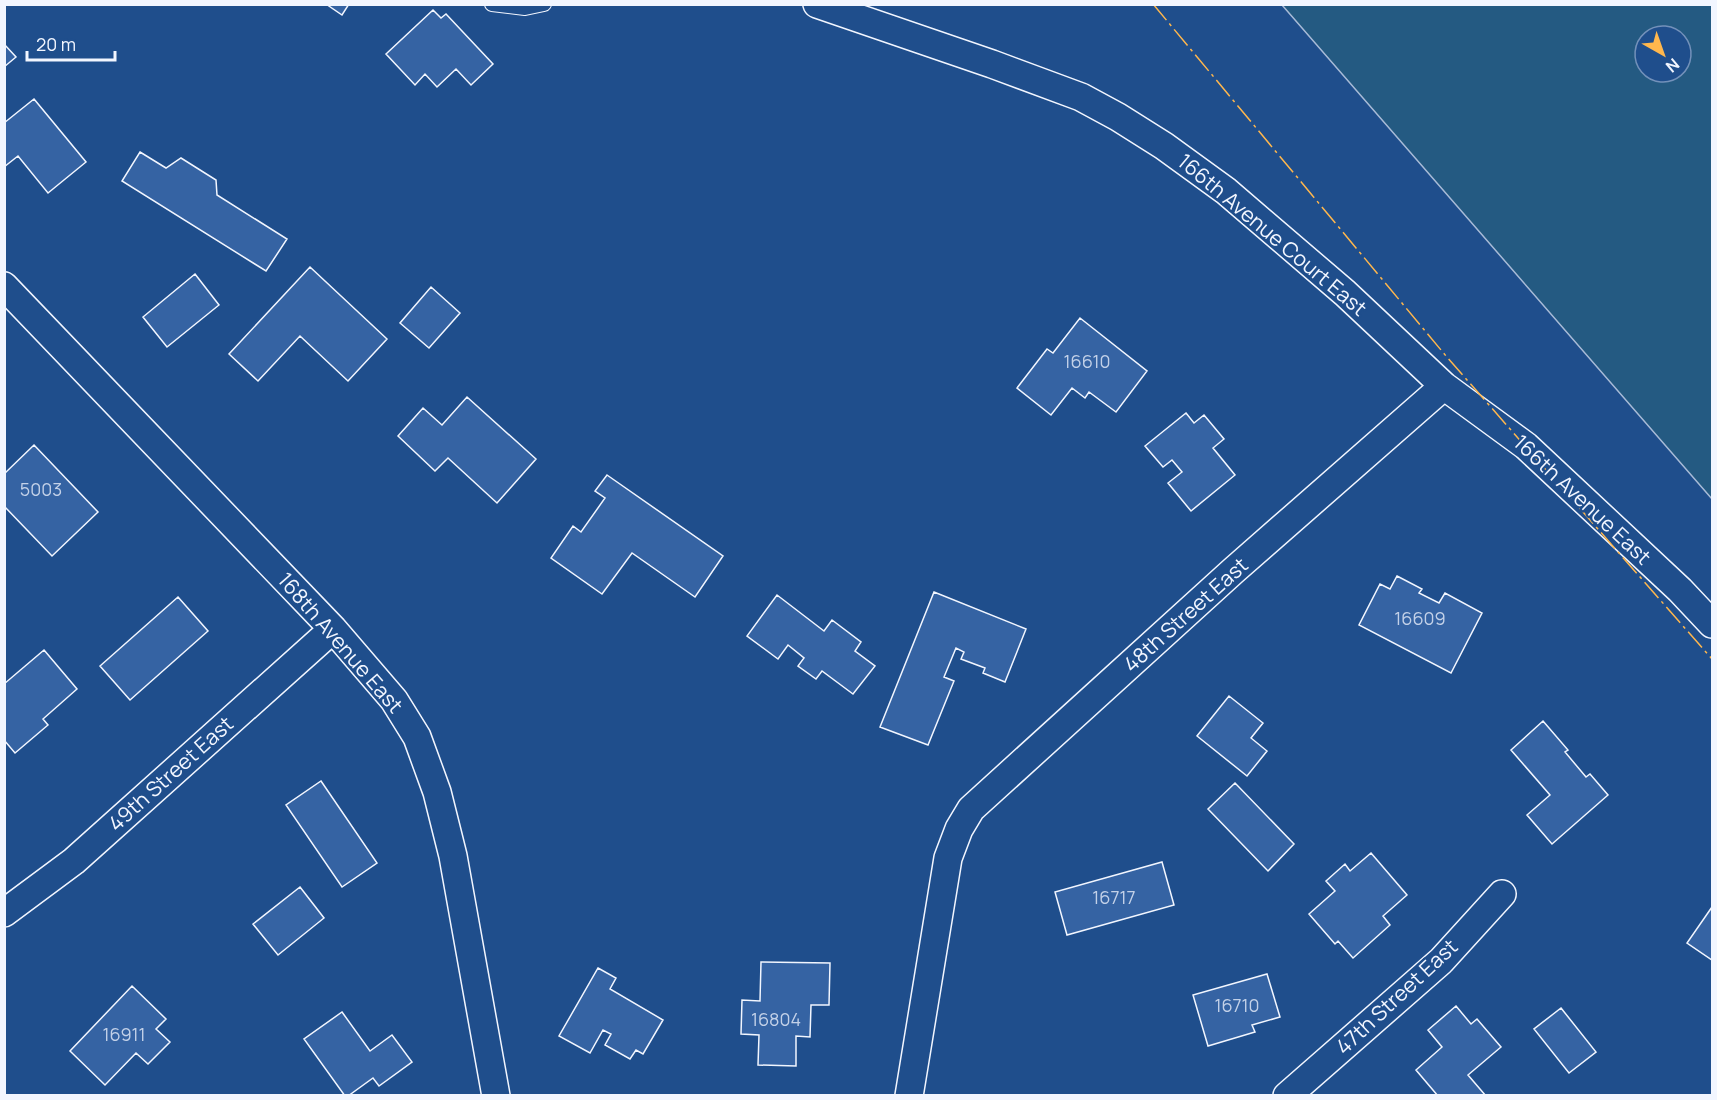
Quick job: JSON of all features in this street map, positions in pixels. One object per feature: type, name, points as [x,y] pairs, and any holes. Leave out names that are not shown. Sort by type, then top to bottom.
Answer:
[{"type":"street","name":"166th Avenue Court East","points":[[817,4],[1081,97],[1118,117],[1164,146],[1226,191],[1345,293],[1444,386]]},
{"type":"street","name":"168th Avenue East","points":[[4,286],[333,629],[394,700],[417,737],[437,792],[453,856],[496,1095]]},
{"type":"street","name":"166th Avenue East","points":[[1444,386],[1526,446],[1563,478],[1713,624]]},
{"type":"street","name":"48th Street East","points":[[909,1095],[948,858],[959,829],[971,809],[1233,572],[1444,386]]},
{"type":"street","name":"49th Street East","points":[[4,913],[74,861],[333,629]]},
{"type":"street","name":"47th Street East","points":[[1287,1095],[1441,961],[1502,894]]},
{"type":"lane","points":[[492,4],[525,8],[544,4]]},
{"type":"shaded area","points":[[1282,5],[1712,5],[1712,499]]},
{"type":"building","points":[[326,4],[349,4],[342,15]]},
{"type":"building","points":[[433,10],[441,18],[446,14],[493,64],[471,85],[456,69],[437,87],[425,74],[415,85],[386,54]]},
{"type":"building","points":[[4,44],[16,57],[4,67]]},
{"type":"building","points":[[34,99],[86,162],[48,193],[18,156],[4,167],[4,123]]},
{"type":"building","points":[[140,152],[166,168],[181,158],[216,180],[217,195],[287,239],[266,271],[122,181]]},
{"type":"building","points":[[310,267],[387,339],[348,381],[300,336],[258,381],[229,354]]},
{"type":"building","points":[[195,274],[219,305],[167,347],[143,317]]},
{"type":"building","points":[[431,287],[460,313],[429,348],[400,323]]},
{"type":"building","points":[[1080,318],[1147,371],[1116,412],[1089,392],[1085,398],[1072,388],[1051,415],[1017,388],[1047,349],[1053,353]]},
{"type":"building","points":[[467,397],[536,459],[497,503],[448,458],[435,471],[398,436],[423,408],[442,425]]},
{"type":"building","points":[[1186,413],[1194,423],[1204,415],[1224,439],[1213,448],[1235,475],[1191,511],[1168,483],[1182,472],[1172,460],[1163,467],[1145,446]]},
{"type":"building","points":[[34,445],[98,512],[52,556],[4,506],[4,474]]},
{"type":"building","points":[[607,475],[723,556],[695,597],[632,553],[602,594],[551,558],[573,526],[581,532],[605,498],[595,491]]},
{"type":"building","points":[[1397,576],[1422,589],[1419,593],[1439,603],[1445,593],[1482,613],[1451,673],[1359,625],[1380,584],[1390,589]]},
{"type":"building","points":[[934,592],[1026,629],[1005,682],[983,673],[985,668],[961,659],[964,652],[956,648],[944,677],[954,681],[928,745],[880,727]]},
{"type":"building","points":[[777,595],[824,631],[832,620],[861,642],[855,651],[875,666],[853,694],[822,671],[816,679],[798,666],[804,658],[788,645],[778,659],[747,636]]},
{"type":"building","points":[[178,597],[208,631],[130,700],[100,666]]},
{"type":"building","points":[[44,650],[77,689],[43,719],[48,725],[15,753],[4,740],[4,684]]},
{"type":"building","points":[[1229,696],[1263,723],[1251,738],[1267,751],[1247,776],[1197,736]]},
{"type":"building","points":[[1543,721],[1568,750],[1565,752],[1586,777],[1590,774],[1608,795],[1552,844],[1527,815],[1550,795],[1511,750]]},
{"type":"building","points":[[321,781],[377,863],[342,887],[286,805]]},
{"type":"building","points":[[1235,783],[1294,844],[1268,871],[1208,809]]},
{"type":"building","points":[[1371,853],[1407,895],[1383,916],[1390,925],[1353,958],[1338,941],[1335,944],[1309,914],[1335,891],[1326,881],[1345,864],[1350,871]]},
{"type":"building","points":[[1162,862],[1174,905],[1067,935],[1055,892]]},
{"type":"building","points":[[300,887],[324,918],[278,955],[253,924]]},
{"type":"building","points":[[1712,907],[1712,960],[1687,943]]},
{"type":"building","points":[[761,962],[830,963],[829,1005],[811,1005],[810,1037],[796,1036],[796,1066],[758,1065],[759,1035],[741,1034],[742,1000],[760,1001]]},
{"type":"building","points":[[598,968],[616,978],[610,989],[663,1020],[643,1054],[636,1050],[630,1059],[605,1045],[611,1034],[603,1030],[590,1053],[559,1036]]},
{"type":"building","points":[[1267,974],[1280,1017],[1252,1025],[1255,1032],[1208,1046],[1193,995]]},
{"type":"building","points":[[132,986],[166,1019],[156,1029],[170,1042],[148,1064],[136,1053],[105,1085],[70,1051]]},
{"type":"building","points":[[1456,1006],[1471,1024],[1477,1019],[1501,1047],[1468,1075],[1486,1096],[1438,1096],[1416,1070],[1442,1047],[1428,1030]]},
{"type":"building","points":[[1561,1008],[1596,1052],[1569,1073],[1534,1029]]},
{"type":"building","points":[[342,1012],[370,1051],[392,1035],[412,1062],[379,1086],[373,1078],[345,1096],[304,1039]]},
{"type":"power","points":[[1153,4],[1446,356],[1712,659]]}]
